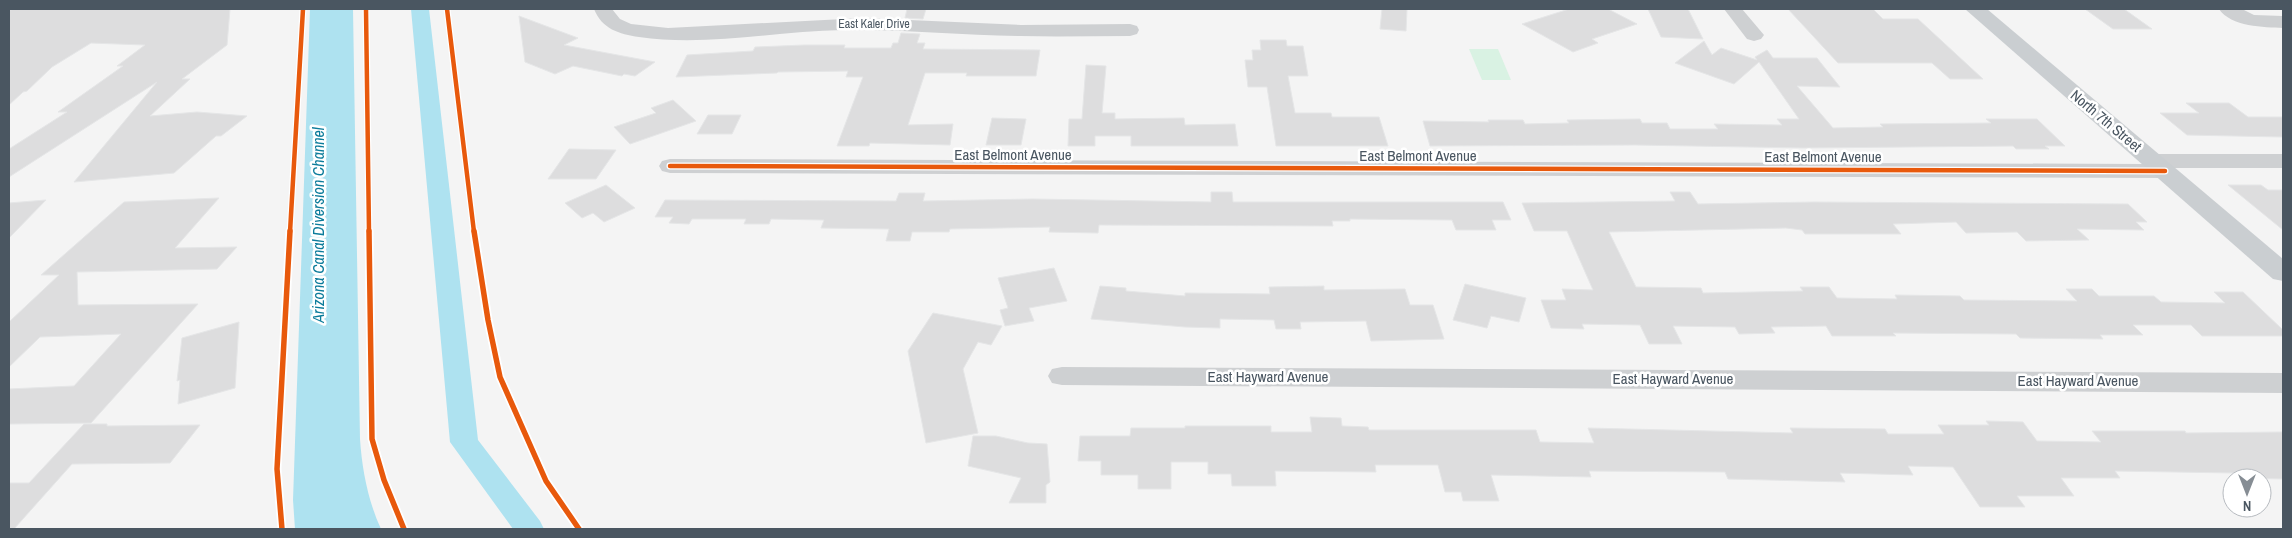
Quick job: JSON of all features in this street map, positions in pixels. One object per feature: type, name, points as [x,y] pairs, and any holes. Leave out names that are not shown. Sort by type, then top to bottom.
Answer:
[{"type":"main road","name":"North 7th Street","points":[[1975,9],[2283,273]]},
{"type":"street","name":"East Kaler Drive","points":[[603,9],[604,14],[618,27],[641,32],[666,33],[704,33],[793,25],[845,24],[929,24],[1035,30],[1130,30]]},
{"type":"street","points":[[987,28],[992,9]]},
{"type":"street","points":[[1733,9],[1754,34]]},
{"type":"street","points":[[2228,9],[2250,20],[2283,22]]},
{"type":"street","name":"East Belmont Avenue","points":[[670,166],[2159,166],[2283,161]]},
{"type":"street","name":"East Hayward Avenue","points":[[1062,376],[2283,383]]},
{"type":"green space","points":[[1469,49],[1498,49],[1511,80],[1482,80]]},
{"type":"water","name":"Arizona Canal Diversion Channel","points":[[310,9],[353,9],[360,439],[366,485],[381,529],[295,529],[293,500]]},
{"type":"building","points":[[230,9],[227,45],[182,79],[190,79],[150,116],[197,112],[247,116],[221,136],[216,136],[174,173],[74,182],[157,82],[9,177],[9,149],[67,112],[58,112],[123,66],[117,66],[145,45],[91,43],[52,67],[9,105],[9,10]]},
{"type":"building","points":[[907,9],[926,9],[923,19],[905,18]]},
{"type":"building","points":[[1382,9],[1407,9],[1406,31],[1380,29]]},
{"type":"building","points":[[1569,9],[1608,9],[1637,24],[1592,39],[1598,43],[1573,52],[1522,24]]},
{"type":"building","points":[[1648,9],[1688,9],[1703,39],[1661,37]]},
{"type":"building","points":[[1788,9],[1873,9],[1883,19],[1918,19],[1983,79],[1950,79],[1932,63],[1838,63]]},
{"type":"building","points":[[2085,9],[2124,9],[2152,29],[2113,29]]},
{"type":"building","points":[[519,16],[578,38],[564,45],[655,62],[635,76],[624,74],[622,76],[573,66],[555,74],[525,62]]},
{"type":"building","points":[[901,33],[920,34],[917,43],[925,43],[923,49],[1040,50],[1036,76],[966,76],[967,73],[925,73],[908,125],[953,124],[950,145],[870,143],[869,146],[837,146],[863,77],[846,77],[848,71],[676,77],[687,55],[753,51],[755,47],[804,45],[845,45],[844,48],[891,48],[893,43],[898,43]]},
{"type":"building","points":[[1260,40],[1286,40],[1287,46],[1303,46],[1308,76],[1288,76],[1295,113],[1331,113],[1332,117],[1379,117],[1388,146],[1276,146],[1267,87],[1248,87],[1245,60],[1253,60],[1252,50],[1261,50]]},
{"type":"building","points":[[1704,41],[1712,55],[1721,48],[1757,60],[1755,57],[1767,50],[1773,58],[1817,58],[1840,87],[1797,86],[1833,128],[1883,127],[1880,124],[1991,123],[1986,119],[2037,119],[2065,146],[2045,146],[2049,149],[2016,149],[2013,146],[1802,148],[1635,145],[1430,146],[1423,121],[1489,122],[1488,120],[1523,120],[1525,124],[1569,123],[1567,120],[1640,119],[1642,123],[1667,123],[1670,129],[1718,129],[1714,124],[1782,125],[1777,119],[1799,119],[1759,62],[1734,84],[1675,63]]},
{"type":"building","points":[[1086,65],[1106,66],[1102,113],[1115,113],[1115,119],[1184,118],[1185,125],[1235,124],[1238,146],[1131,146],[1131,136],[1095,136],[1095,146],[1068,146],[1069,119],[1082,119]]},
{"type":"building","points":[[673,100],[696,121],[630,144],[614,127],[656,113],[651,108]]},
{"type":"building","points":[[2186,103],[2229,103],[2248,117],[2283,117],[2283,137],[2187,135],[2160,113],[2199,113]]},
{"type":"building","points":[[708,115],[741,115],[732,134],[697,134]]},
{"type":"building","points":[[992,118],[1026,119],[1021,145],[986,145]]},
{"type":"building","points":[[569,149],[616,150],[596,179],[548,179]]},
{"type":"building","points":[[606,185],[635,208],[604,222],[593,213],[582,218],[565,203]]},
{"type":"building","points":[[2228,185],[2261,185],[2268,190],[2283,190],[2283,230]]},
{"type":"building","points":[[1211,192],[1232,192],[1233,202],[1503,202],[1511,220],[1492,220],[1496,230],[1456,230],[1452,220],[1350,219],[1350,221],[1332,221],[1333,226],[1099,225],[1098,233],[1049,232],[1050,227],[950,229],[949,232],[912,232],[910,241],[886,241],[889,229],[821,228],[824,220],[771,219],[769,224],[744,224],[746,219],[692,219],[689,224],[669,223],[673,217],[655,217],[665,200],[896,201],[899,193],[925,193],[923,201],[1032,199],[1211,202]]},
{"type":"building","points":[[1670,192],[1690,192],[1698,204],[1814,202],[2128,204],[2147,222],[2136,222],[2144,230],[2077,229],[2089,240],[2026,241],[2017,232],[1966,233],[1956,222],[1893,224],[1901,234],[1805,234],[1802,230],[1786,228],[1609,232],[1636,287],[1701,288],[1703,293],[1803,291],[1800,287],[1829,287],[1837,298],[1897,299],[1895,295],[1960,296],[1964,300],[2077,301],[2066,289],[2092,289],[2099,296],[2154,296],[2161,302],[2225,303],[2214,292],[2243,292],[2283,330],[2283,336],[2202,336],[2191,325],[2133,325],[2143,335],[2100,335],[2103,339],[2020,338],[2016,334],[1893,333],[1896,336],[1832,336],[1826,326],[1771,327],[1775,333],[1739,334],[1735,327],[1673,326],[1682,344],[1649,344],[1640,325],[1582,324],[1584,329],[1551,328],[1541,300],[1566,300],[1562,289],[1593,290],[1567,231],[1534,231],[1522,203],[1675,201]]},
{"type":"building","points":[[219,198],[175,248],[237,247],[217,269],[77,272],[78,305],[198,304],[91,423],[9,424],[9,389],[74,386],[121,334],[40,337],[9,367],[9,322],[59,275],[41,275],[124,202]]},
{"type":"building","points":[[46,200],[9,238],[9,203]]},
{"type":"building","points":[[1054,268],[1067,301],[1029,308],[1034,321],[1005,326],[1000,310],[1008,308],[998,278]]},
{"type":"building","points":[[1465,284],[1526,298],[1519,322],[1491,316],[1487,328],[1453,320]]},
{"type":"building","points":[[1100,286],[1126,288],[1126,291],[1185,296],[1185,293],[1270,294],[1269,287],[1324,286],[1324,290],[1405,289],[1410,305],[1433,305],[1444,339],[1371,341],[1366,321],[1300,322],[1301,329],[1276,329],[1274,320],[1220,319],[1220,328],[1091,319]]},
{"type":"building","points":[[933,313],[1002,326],[991,345],[978,342],[963,369],[978,433],[926,443],[908,351]]},
{"type":"building","points":[[239,322],[235,388],[178,404],[180,380],[177,381],[182,338]]},
{"type":"building","points":[[1310,417],[1341,418],[1342,426],[1368,427],[1369,430],[1536,430],[1540,442],[1594,443],[1588,428],[1793,433],[1790,428],[1885,429],[1888,434],[1944,434],[1938,425],[1989,425],[1986,421],[2023,422],[2037,441],[2101,442],[2092,431],[2185,431],[2186,433],[2283,432],[2283,479],[2272,479],[2272,468],[2222,468],[2222,473],[2115,471],[2120,478],[2061,478],[2074,496],[2017,496],[2025,507],[1980,507],[1953,467],[1908,466],[1913,475],[1840,473],[1845,482],[1728,479],[1725,472],[1589,471],[1591,477],[1491,475],[1499,501],[1463,501],[1461,492],[1445,492],[1438,465],[1375,465],[1376,472],[1275,471],[1276,486],[1232,486],[1231,474],[1208,474],[1208,462],[1171,462],[1171,489],[1138,489],[1138,475],[1101,475],[1101,461],[1078,461],[1080,436],[1130,436],[1131,428],[1271,426],[1271,432],[1312,432]]},
{"type":"building","points":[[84,424],[107,424],[107,426],[200,425],[170,463],[72,464],[14,529],[9,529],[9,483],[29,483]]},
{"type":"building","points":[[973,436],[996,436],[1028,443],[1047,444],[1050,482],[1046,485],[1046,503],[1009,503],[1021,478],[968,466]]},
{"type":"waterway","points":[[420,9],[464,442],[529,529]]},
{"type":"cycle path","points":[[282,529],[277,469],[303,9]]},
{"type":"cycle path","points":[[366,9],[372,439],[384,480],[404,529]]},
{"type":"cycle path","points":[[447,9],[469,201],[488,320],[500,377],[546,481],[579,529]]},
{"type":"cycle path","points":[[670,166],[2165,171]]}]
